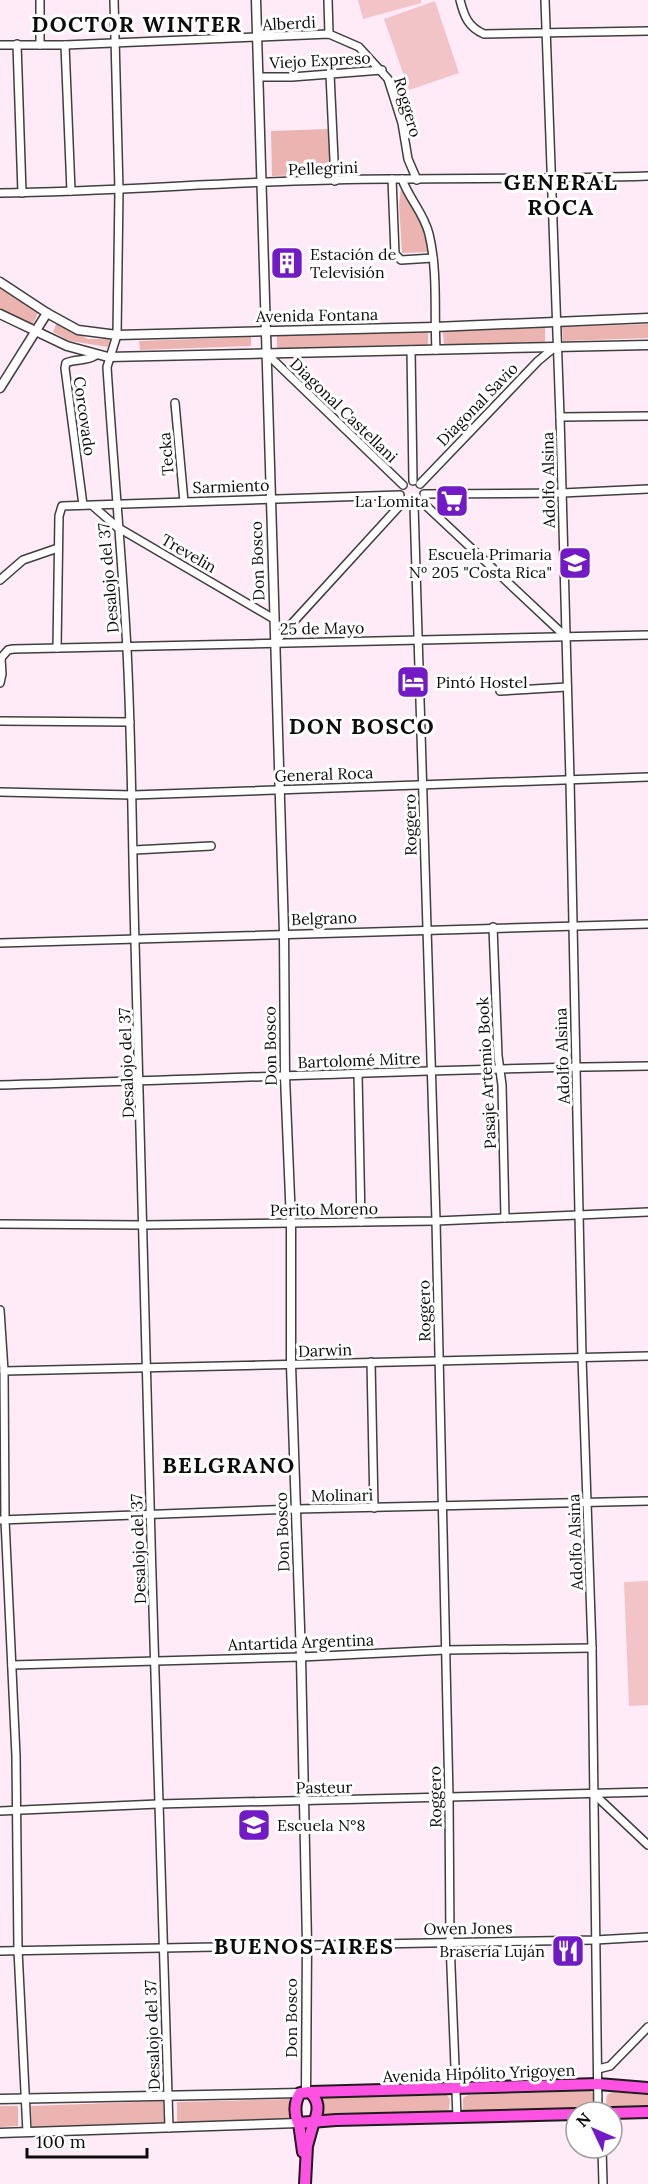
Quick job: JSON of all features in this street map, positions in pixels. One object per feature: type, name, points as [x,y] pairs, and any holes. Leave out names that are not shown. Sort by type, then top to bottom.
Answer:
[{"type":"highway","name":"Avenida Hipólito Yrigoyen","points":[[306,2092],[598,2084],[648,2088]]},
{"type":"highway","points":[[304,2162],[318,2108],[317,2099],[306,2092],[296,2101],[295,2109],[304,2162],[305,2184]]},
{"type":"highway","points":[[624,2113],[648,2112]]},
{"type":"highway","points":[[298,2123],[564,2114]]},
{"type":"street","points":[[40,0],[40,45]]},
{"type":"street","name":"Desalojo del 37","points":[[114,0],[119,190],[117,335],[108,357],[107,367],[115,505],[127,647],[133,795],[158,1804],[169,2128]]},
{"type":"street","name":"Don Bosco","points":[[256,0],[284,933],[285,1077],[291,1222],[291,1365],[301,1657],[307,1944],[306,2092]]},
{"type":"street","points":[[328,0],[329,34]]},
{"type":"street","points":[[460,0],[469,24],[475,30],[484,33],[648,31]]},
{"type":"street","name":"Adolfo Alsina","points":[[545,0],[560,417],[582,1357],[592,1648],[598,2100]]},
{"type":"street","name":"Alberdi","points":[[0,45],[65,45],[329,34]]},
{"type":"street","name":"Roggero","points":[[329,34],[359,47],[382,70],[392,90],[408,159],[417,180]]},
{"type":"street","points":[[17,44],[22,192]]},
{"type":"street","points":[[65,45],[71,191]]},
{"type":"street","name":"Viejo Expreso","points":[[259,76],[382,70]]},
{"type":"street","points":[[330,74],[335,181]]},
{"type":"street","name":"Pellegrini","points":[[0,193],[392,178],[417,180],[551,179],[648,176]]},
{"type":"street","points":[[392,178],[397,258],[400,260],[433,258]]},
{"type":"street","points":[[402,179],[426,224],[433,258],[436,350]]},
{"type":"street","name":"Avenida Fontana","points":[[0,282],[78,330],[117,335],[435,327],[648,318]]},
{"type":"street","points":[[0,388],[47,313]]},
{"type":"street","points":[[0,314],[76,350],[108,357],[648,345]]},
{"type":"street","name":"Diagonal Savio","points":[[416,482],[556,346]]},
{"type":"street","points":[[411,350],[416,482],[420,500],[566,636]]},
{"type":"street","name":"Diagonal Castellani","points":[[266,353],[403,485]]},
{"type":"street","name":"Corcovado","points":[[83,505],[64,368],[70,361],[91,359],[96,355]]},
{"type":"street","name":"Tecka","points":[[175,403],[184,501]]},
{"type":"street","points":[[560,417],[648,416]]},
{"type":"street","points":[[275,642],[402,498],[403,485],[416,482]]},
{"type":"street","points":[[402,498],[420,500],[648,489]]},
{"type":"street","name":"Sarmiento","points":[[58,548],[58,516],[62,506],[271,498],[402,498]]},
{"type":"street","name":"Roggero","points":[[420,500],[419,640],[425,929],[436,1221],[450,1942],[457,2117]]},
{"type":"street","name":"Trevelin","points":[[93,506],[117,527],[274,619]]},
{"type":"street","points":[[0,580],[23,560],[58,548],[57,648]]},
{"type":"street","name":"25 de Mayo","points":[[0,658],[8,650],[13,649],[648,635]]},
{"type":"street","points":[[0,658],[2,674],[0,683]]},
{"type":"street","points":[[500,691],[567,687]]},
{"type":"street","points":[[0,721],[130,722]]},
{"type":"street","name":"General Roca","points":[[0,792],[133,795],[648,777]]},
{"type":"street","points":[[134,850],[211,846]]},
{"type":"street","name":"Belgrano","points":[[0,943],[135,937],[648,924]]},
{"type":"street","name":"Pasaje Artemio Book","points":[[493,927],[502,1085],[505,1218]]},
{"type":"street","name":"Bartolomé Mitre","points":[[0,1085],[500,1068],[648,1066]]},
{"type":"street","points":[[357,1074],[361,1222]]},
{"type":"street","name":"Perito Moreno","points":[[0,1224],[144,1225],[436,1221],[648,1212]]},
{"type":"street","points":[[0,1310],[4,1371],[2,1520],[12,1665],[18,1950],[27,2132]]},
{"type":"street","name":"Darwin","points":[[4,1371],[291,1365],[438,1359],[648,1356]]},
{"type":"street","points":[[371,1362],[374,1508]]},
{"type":"street","name":"Molinari","points":[[2,1520],[296,1509],[648,1501]]},
{"type":"street","name":"Antartida Argentina","points":[[12,1665],[301,1657],[446,1650],[592,1648]]},
{"type":"street","name":"Pasteur","points":[[0,1812],[158,1804],[648,1792]]},
{"type":"street","points":[[594,1794],[648,1845]]},
{"type":"street","name":"Owen Jones","points":[[0,1951],[595,1940],[648,1937]]},
{"type":"street","points":[[598,2068],[610,2067],[648,2027]]},
{"type":"street","name":"Avenida Hipólito Yrigoyen","points":[[0,2099],[168,2097],[306,2092]]},
{"type":"street","points":[[0,2133],[298,2123]]},
{"type":"street","points":[[602,2160],[603,2184]]},
{"type":"shaded area","points":[[358,0],[421,0],[421,3],[363,19]]},
{"type":"shaded area","points":[[435,1],[459,73],[409,90],[384,19]]},
{"type":"shaded area","points":[[329,129],[331,174],[272,176],[271,131]]},
{"type":"shaded area","points":[[401,188],[421,223],[429,252],[402,253],[399,205]]},
{"type":"shaded area","points":[[0,284],[39,311],[33,324],[0,310]]},
{"type":"shaded area","points":[[57,322],[88,339],[110,339],[108,347],[70,341],[53,332]]},
{"type":"shaded area","points":[[648,324],[648,338],[563,341],[562,327]]},
{"type":"shaded area","points":[[545,328],[545,342],[444,345],[443,331]]},
{"type":"shaded area","points":[[428,332],[428,345],[277,349],[277,336]]},
{"type":"shaded area","points":[[251,337],[251,346],[140,350],[139,341]]},
{"type":"shaded area","points":[[648,1581],[648,1705],[629,1706],[624,1582]]},
{"type":"shaded area","points":[[590,2091],[594,2095],[594,2100],[564,2100],[564,2111],[468,2114],[463,2110],[463,2098],[468,2095]]},
{"type":"shaded area","points":[[612,2092],[648,2095],[648,2108],[624,2109],[624,2100],[606,2100],[607,2095]]},
{"type":"shaded area","points":[[447,2095],[450,2099],[449,2109],[445,2113],[324,2117],[321,2114],[321,2100],[326,2097]]},
{"type":"shaded area","points":[[289,2099],[289,2119],[177,2123],[177,2102]]},
{"type":"shaded area","points":[[163,2101],[164,2122],[32,2127],[31,2106]]},
{"type":"shaded area","points":[[0,2106],[18,2106],[18,2126],[0,2127]]},
{"type":"place","name":"Estación de Televisión","points":[[287,263]]},
{"type":"place","name":"La Lomita","points":[[452,501]]},
{"type":"place","name":"Escuela Primaria Nº 205 \"Costa Rica\"","points":[[575,563]]},
{"type":"place","name":"Pintó Hostel","points":[[413,682]]},
{"type":"place","name":"Escuela N°8","points":[[254,1825]]},
{"type":"place","name":"Brasería Luján","points":[[568,1951]]},
{"type":"district","name":"DOCTOR WINTER","points":[[137,24]]},
{"type":"district","name":"GENERAL ROCA","points":[[561,194]]},
{"type":"district","name":"DON BOSCO","points":[[362,726]]},
{"type":"district","name":"BELGRANO","points":[[229,1465]]},
{"type":"district","name":"BUENOS AIRES","points":[[304,1946]]}]
